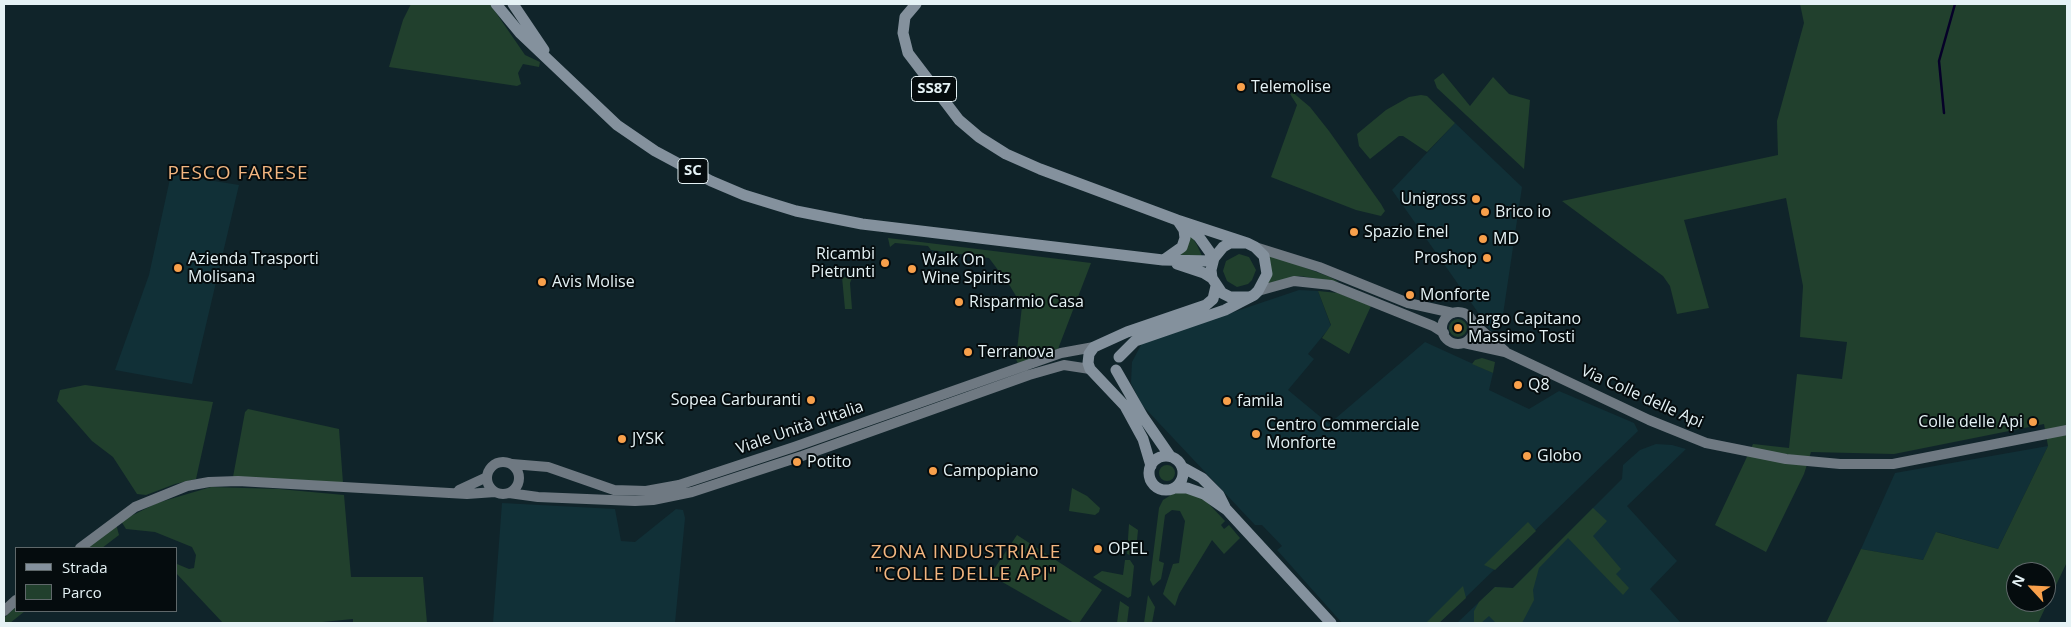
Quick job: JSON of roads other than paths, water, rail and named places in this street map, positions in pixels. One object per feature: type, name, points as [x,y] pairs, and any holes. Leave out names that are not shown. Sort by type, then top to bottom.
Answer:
[{"type":"main road","name":"SC","points":[[496,4],[520,33],[605,115],[655,150],[711,181],[779,206],[831,219],[870,225],[1163,260],[1213,260]]},
{"type":"main road","name":"SC","points":[[513,4],[552,64]]},
{"type":"main road","name":"SS87","points":[[916,4],[905,17],[903,33],[908,54],[959,120],[979,137],[1006,154],[1032,165],[1177,220],[1251,245]]},
{"type":"main road","name":"SS87","points":[[1177,220],[1199,237],[1213,260]]},
{"type":"main road","points":[[1163,260],[1182,247],[1185,238],[1184,230],[1177,220]]},
{"type":"main road","points":[[1227,510],[1219,495],[1208,484],[1182,467],[1175,458],[1170,456],[1143,417],[1116,370],[1119,356],[1135,341],[1225,310],[1253,294],[1266,281],[1268,268],[1264,256],[1251,245],[1230,243],[1222,248],[1213,260],[1213,299],[1206,305],[1128,332],[1098,345],[1088,357],[1093,372],[1125,406],[1143,439],[1151,466],[1150,476],[1153,483],[1162,489],[1187,488],[1204,494],[1227,510],[1331,623]]},
{"type":"main road","name":"SC","points":[[1163,260],[1204,273],[1214,282]]},
{"type":"main road","points":[[1214,282],[1230,297],[1253,294]]},
{"type":"main road","points":[[1098,345],[1113,347],[1119,356]]},
{"type":"main road","points":[[1093,372],[1107,376],[1116,370]]},
{"type":"main road","points":[[1151,466],[1159,458],[1170,456]]},
{"type":"main road","points":[[1174,488],[1182,479],[1182,467]]},
{"type":"street","name":"SS87","points":[[1251,245],[1319,266],[1408,303],[1453,313]]},
{"type":"street","points":[[1253,294],[1294,281],[1331,285],[1433,326],[1452,342],[1464,343],[1472,335],[1473,323],[1465,314],[1453,313],[1444,321],[1444,334]]},
{"type":"street","name":"Via Colle delle Api","points":[[1473,323],[1505,352]]},
{"type":"street","name":"Via Colle delle Api","points":[[1464,343],[1505,352],[1668,429],[1706,443],[1786,459],[1840,464],[1893,464],[2067,430]]},
{"type":"street","name":"Viale Unità d'Italia","points":[[487,477],[494,464],[504,461],[512,464],[548,468],[614,490],[646,491],[679,485],[794,447],[1061,353],[1098,345]]},
{"type":"street","name":"Viale Unità d'Italia","points":[[81,547],[135,507],[179,488],[209,482],[238,481],[451,492],[495,492],[538,497],[653,500],[692,492],[802,456],[1029,375],[1064,365],[1093,372]]},
{"type":"street","points":[[509,493],[517,487],[520,477],[512,464]]},
{"type":"street","points":[[451,492],[475,484],[487,477],[489,485],[495,492]]},
{"type":"street","points":[[4,611],[15,601]]},
{"type":"waterway","points":[[1944,113],[1939,61],[1955,4]]},
{"type":"place","name":"Telemolise","points":[[1241,87]]},
{"type":"place","name":"Unigross","points":[[1476,199]]},
{"type":"place","name":"Brico io","points":[[1485,212]]},
{"type":"place","name":"Spazio Enel","points":[[1354,232]]},
{"type":"place","name":"MD","points":[[1483,239]]},
{"type":"place","name":"Proshop","points":[[1487,258]]},
{"type":"place","name":"Ricambi Pietrunti","points":[[885,263]]},
{"type":"place","name":"Azienda Trasporti Molisana","points":[[178,268]]},
{"type":"place","name":"Walk On Wine Spirits","points":[[912,269]]},
{"type":"place","name":"Avis Molise","points":[[542,282]]},
{"type":"place","name":"Monforte","points":[[1410,295]]},
{"type":"place","name":"Risparmio Casa","points":[[959,302]]},
{"type":"place","name":"Largo Capitano Massimo Tosti","points":[[1458,328]]},
{"type":"place","name":"Terranova","points":[[968,352]]},
{"type":"place","name":"Q8","points":[[1518,385]]},
{"type":"place","name":"Sopea Carburanti","points":[[811,400]]},
{"type":"place","name":"famila","points":[[1227,401]]},
{"type":"place","name":"Colle delle Api","points":[[2033,422]]},
{"type":"place","name":"Centro Commerciale Monforte","points":[[1256,434]]},
{"type":"place","name":"JYSK","points":[[622,439]]},
{"type":"place","name":"Globo","points":[[1527,456]]},
{"type":"place","name":"Potito","points":[[797,462]]},
{"type":"place","name":"Campopiano","points":[[933,471]]},
{"type":"place","name":"OPEL","points":[[1098,549]]},
{"type":"district","name":"PESCO FARESE","points":[[238,174]]},
{"type":"district","name":"ZONA INDUSTRIALE \"COLLE DELLE API\"","points":[[966,564]]}]
